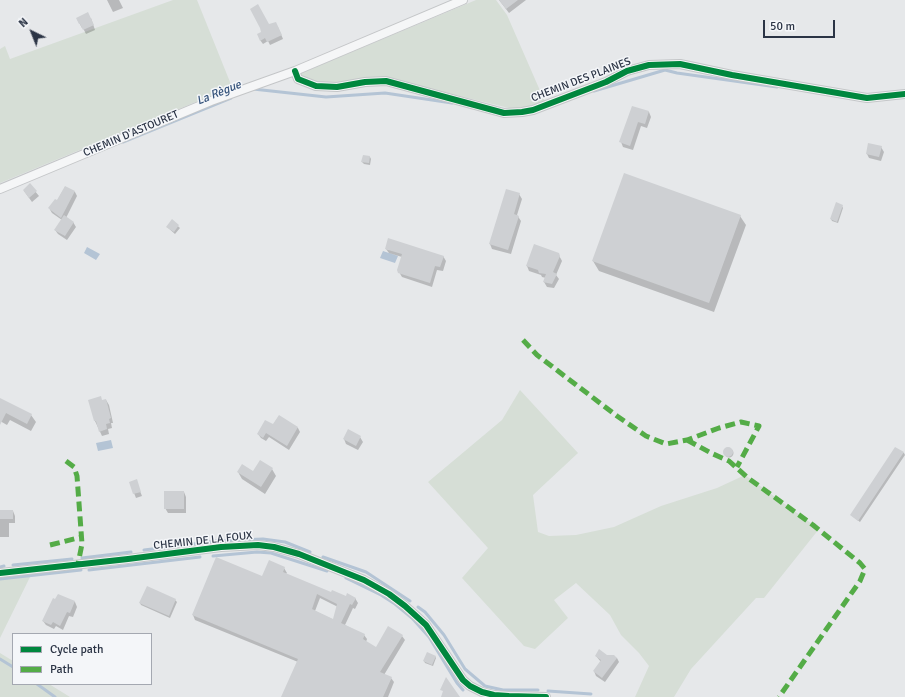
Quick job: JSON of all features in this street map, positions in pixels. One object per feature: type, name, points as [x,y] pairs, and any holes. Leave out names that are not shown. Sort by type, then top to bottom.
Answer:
[{"type":"street","name":"CHEMIN D'ASTOURET","points":[[0,188],[211,100],[295,71],[463,0]]},
{"type":"street","name":"CHEMIN DES PLAINES","points":[[295,71],[298,79],[316,86],[337,87],[365,82],[386,81],[504,112],[522,112],[533,110],[606,82],[627,71],[649,65],[680,64],[867,98],[905,94]]},
{"type":"street","name":"CHEMIN DE LA FOUX","points":[[0,573],[221,547],[258,545],[274,547],[299,554],[364,580],[389,594],[426,625],[463,680],[470,686],[482,692],[494,695],[546,697]]},
{"type":"shaded area","points":[[173,0],[197,0],[232,87],[0,183],[0,49],[5,46],[10,59]]},
{"type":"shaded area","points":[[476,0],[496,0],[507,15],[545,102],[518,109],[509,108],[385,78],[338,83],[317,83],[306,80],[299,74]]},
{"type":"shaded area","points":[[520,390],[578,453],[533,495],[538,532],[549,536],[576,535],[614,527],[661,506],[717,488],[745,475],[819,529],[764,598],[756,598],[691,669],[674,697],[635,697],[649,666],[639,653],[621,635],[610,615],[576,583],[554,600],[568,618],[535,649],[524,646],[462,578],[488,548],[428,482],[502,420]]},
{"type":"shaded area","points":[[30,575],[30,577],[0,638],[0,578]]},
{"type":"shaded area","points":[[0,653],[12,660],[12,685],[51,685],[70,697],[0,697]]},
{"type":"water","points":[[87,247],[100,254],[96,260],[84,253]]},
{"type":"water","points":[[383,251],[398,256],[395,263],[380,258]]},
{"type":"water","points":[[111,440],[113,448],[98,451],[96,443]]},
{"type":"building","points":[[499,0],[518,0],[506,9]]},
{"type":"building","points":[[258,4],[269,24],[276,22],[282,35],[267,42],[265,38],[260,41],[257,34],[261,32],[260,28],[250,9]]},
{"type":"building","points":[[88,12],[94,25],[83,30],[76,18]]},
{"type":"building","points":[[632,106],[649,111],[645,124],[638,122],[630,146],[619,142]]},
{"type":"building","points":[[868,143],[882,146],[879,157],[866,154]]},
{"type":"building","points":[[363,155],[370,156],[369,163],[361,162]]},
{"type":"building","points":[[624,173],[741,215],[709,303],[592,261]]},
{"type":"building","points":[[30,183],[37,191],[29,198],[23,190]]},
{"type":"building","points":[[65,186],[75,191],[61,218],[48,208],[55,199],[57,200]]},
{"type":"building","points":[[506,189],[520,193],[514,214],[519,216],[508,250],[489,244]]},
{"type":"building","points":[[836,202],[843,205],[837,222],[830,219]]},
{"type":"building","points":[[64,215],[74,222],[65,236],[54,230]]},
{"type":"building","points":[[172,219],[179,225],[174,232],[166,227]]},
{"type":"building","points":[[388,238],[444,256],[440,267],[435,266],[430,283],[398,273],[397,270],[402,254],[385,249]]},
{"type":"building","points":[[534,244],[559,253],[560,256],[553,272],[557,274],[552,284],[543,282],[546,274],[539,273],[538,270],[526,266]]},
{"type":"building","points":[[101,396],[102,400],[106,399],[111,418],[109,419],[110,423],[106,424],[107,429],[99,432],[88,400]]},
{"type":"building","points":[[0,398],[32,414],[27,424],[6,413],[0,425]]},
{"type":"building","points":[[279,415],[298,427],[287,446],[266,433],[263,438],[257,434],[265,420],[273,424]]},
{"type":"building","points":[[348,429],[361,436],[356,446],[343,439]]},
{"type":"building","points":[[728,447],[733,452],[728,457],[723,452]]},
{"type":"building","points":[[895,447],[904,452],[858,521],[850,515]]},
{"type":"building","points":[[260,460],[273,468],[261,487],[237,472],[242,464],[253,471]]},
{"type":"building","points":[[137,479],[141,492],[133,494],[129,482]]},
{"type":"building","points":[[164,491],[184,491],[184,509],[164,509]]},
{"type":"building","points":[[0,510],[13,510],[13,519],[0,519]]},
{"type":"building","points":[[216,557],[262,576],[269,560],[285,567],[283,572],[331,592],[332,590],[346,596],[347,593],[356,598],[352,605],[350,604],[341,623],[365,634],[363,639],[376,647],[388,626],[403,635],[380,672],[392,677],[383,697],[281,697],[298,659],[192,615]],"holes":[[[317,594],[337,604],[333,619],[312,609]]]},
{"type":"building","points":[[147,586],[176,599],[169,616],[139,603]]},
{"type":"building","points":[[58,594],[75,601],[70,613],[67,612],[60,626],[53,622],[51,625],[42,621],[53,598],[55,599]]},
{"type":"building","points":[[599,649],[607,655],[614,655],[617,658],[602,678],[593,671],[601,660],[595,656]]},
{"type":"building","points":[[427,652],[436,656],[432,665],[423,661]]},
{"type":"building","points":[[446,677],[460,697],[441,697],[443,691],[440,690]]},
{"type":"waterway","name":"La Règue","points":[[594,91],[665,70],[777,87]]},
{"type":"waterway","name":"La Règue","points":[[253,89],[326,97],[385,93],[452,103]]},
{"type":"waterway","name":"La Règue","points":[[123,142],[231,98]]},
{"type":"waterway","points":[[144,550],[217,541],[263,539],[285,542],[310,552]]},
{"type":"waterway","points":[[82,558],[131,552]]},
{"type":"waterway","points":[[213,556],[257,552],[271,553],[327,571]]},
{"type":"waterway","points":[[89,570],[200,557]]},
{"type":"waterway","points":[[323,557],[366,572],[410,601]]},
{"type":"waterway","points":[[13,565],[72,559]]},
{"type":"waterway","points":[[0,567],[4,566]]},
{"type":"waterway","points":[[0,579],[81,570]]},
{"type":"waterway","points":[[346,578],[381,595],[412,618],[429,637],[457,683],[463,690]]},
{"type":"waterway","points":[[418,607],[425,612],[444,635],[465,669],[485,686],[503,690],[538,690]]},
{"type":"waterway","points":[[0,659],[12,666]]},
{"type":"waterway","points":[[38,685],[55,697]]},
{"type":"waterway","points":[[548,691],[591,694]]},
{"type":"marked path","points":[[523,340],[537,355],[617,416],[646,436],[666,444],[687,440],[719,428],[741,422],[759,426],[737,467]]},
{"type":"marked path","points":[[687,440],[729,461],[748,478],[813,525],[860,563],[865,569],[860,581],[779,697]]},
{"type":"marked path","points":[[66,461],[74,467],[77,476],[82,544],[78,564]]},
{"type":"marked path","points":[[50,545],[82,537]]},
{"type":"cycle path","points":[[295,71],[298,79],[316,86],[337,87],[365,82],[386,81],[504,113],[533,110],[606,82],[627,71],[649,65],[680,64],[732,75],[867,98],[905,94]]},
{"type":"cycle path","points":[[0,573],[221,547],[258,545],[274,547],[299,554],[364,580],[389,594],[426,625],[463,680],[470,686],[482,692],[494,695],[546,697]]}]
